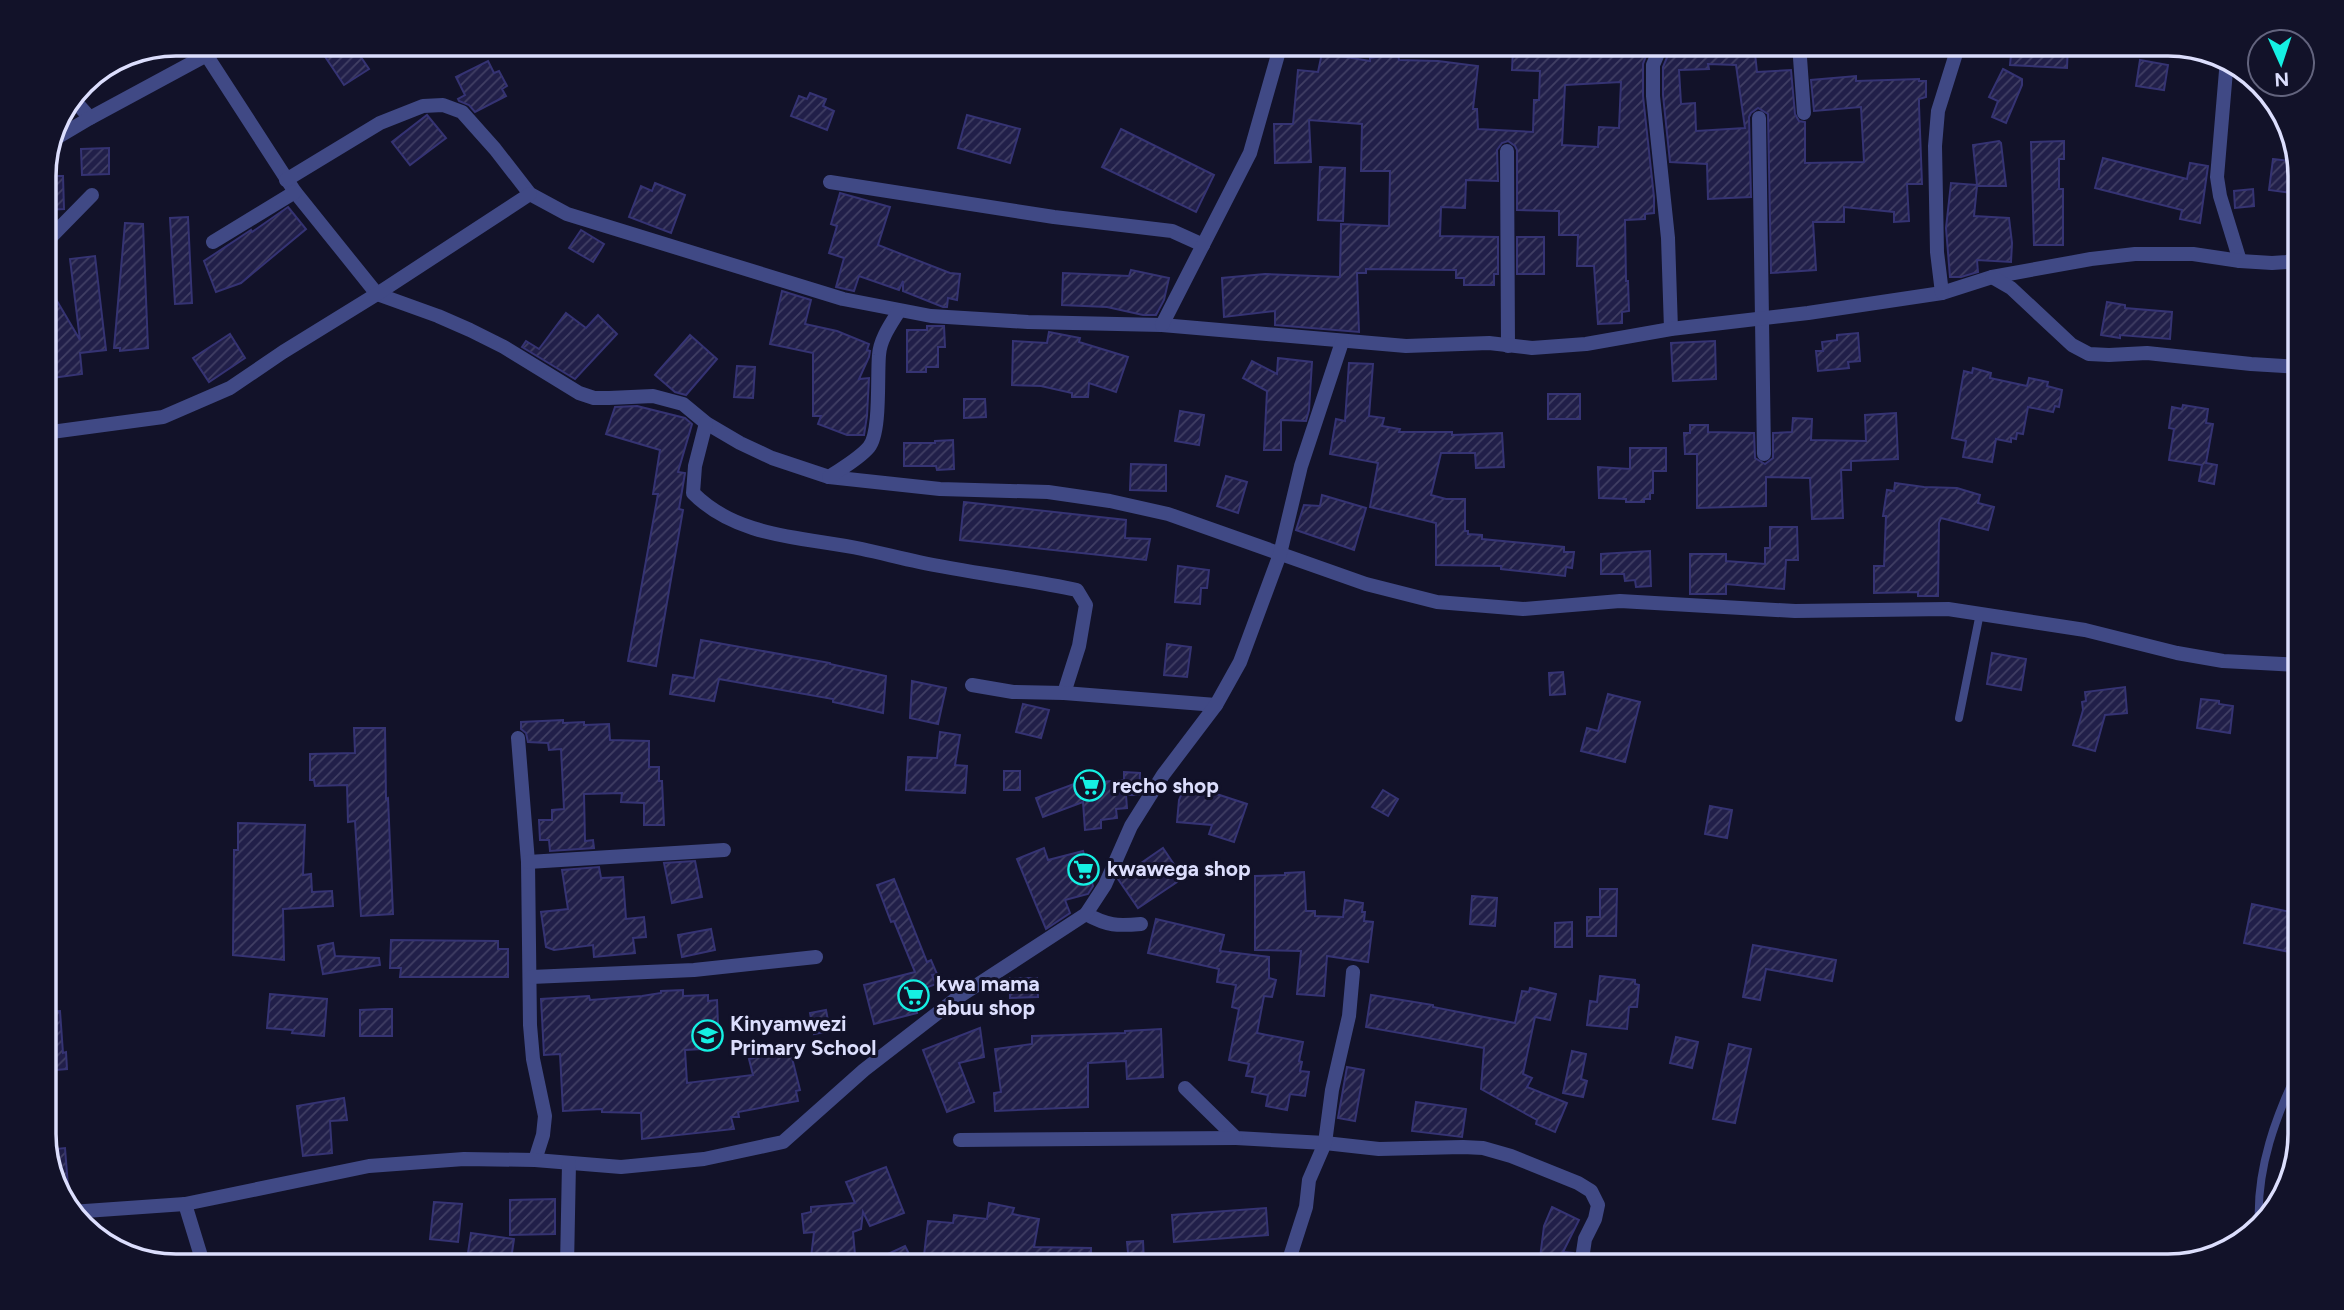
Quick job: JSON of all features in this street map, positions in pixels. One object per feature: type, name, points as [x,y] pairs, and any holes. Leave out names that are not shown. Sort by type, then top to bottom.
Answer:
[{"type":"street","points":[[64,135],[207,56],[290,186],[377,294],[470,330],[504,347],[579,393],[594,398],[640,396],[668,399],[683,404],[706,423],[740,443],[772,458],[829,477],[940,489],[1048,492],[1110,502],[1168,514],[1366,584],[1437,602],[1475,607],[1523,609],[1620,600],[1795,611],[1948,609],[2085,630],[2176,653],[2223,661],[2288,664]]},
{"type":"street","points":[[1162,325],[1250,153],[1278,56]]},
{"type":"street","points":[[1657,56],[1653,65],[1653,96],[1668,238],[1671,329]]},
{"type":"street","points":[[1800,56],[1804,113]]},
{"type":"street","points":[[1941,293],[1937,252],[1935,146],[1938,111],[1955,56]]},
{"type":"street","points":[[2226,71],[2217,177],[2220,196],[2240,261]]},
{"type":"street","points":[[213,242],[380,123],[423,106],[443,105],[462,112],[530,194],[567,214],[843,299],[899,311],[968,319],[1162,325],[1406,346],[1489,343],[1561,347],[1671,329],[1808,313],[1941,293],[1992,277],[2091,258],[2135,254],[2193,254],[2240,261],[2288,262]]},
{"type":"street","points":[[79,106],[90,118]]},
{"type":"street","points":[[1759,118],[1764,454]]},
{"type":"street","points":[[1507,151],[1508,346]]},
{"type":"street","points":[[830,182],[1054,217],[1172,231],[1203,245]]},
{"type":"street","points":[[56,431],[163,417],[230,388],[530,194]]},
{"type":"street","points":[[56,232],[92,195]]},
{"type":"street","points":[[1992,277],[2011,288],[2072,345],[2089,354],[2147,353],[2288,367]]},
{"type":"street","points":[[829,477],[867,450],[873,440],[879,354],[899,311]]},
{"type":"street","points":[[84,1211],[185,1204],[369,1166],[464,1159],[535,1160],[621,1167],[704,1159],[783,1142],[864,1070],[957,998],[1086,914],[1105,884],[1131,826],[1163,775],[1216,705],[1240,662],[1280,554],[1301,466],[1342,342]]},
{"type":"street","points":[[706,423],[695,466],[693,494],[730,521],[761,531],[1077,590],[1086,605],[1079,646],[1064,692]]},
{"type":"street","points":[[972,685],[1013,692],[1064,692],[1216,705]]},
{"type":"street","points":[[518,738],[528,862],[530,1025],[533,1059],[545,1116],[543,1135],[535,1160]]},
{"type":"street","points":[[528,862],[724,850]]},
{"type":"street","points":[[1086,914],[1102,923],[1117,926],[1141,923]]},
{"type":"street","points":[[531,977],[694,970],[816,957]]},
{"type":"street","points":[[1291,1254],[1306,1207],[1309,1180],[1325,1143],[1332,1090],[1349,1016],[1353,972]]},
{"type":"street","points":[[1185,1088],[1236,1138]]},
{"type":"street","points":[[960,1140],[1236,1138],[1380,1149],[1483,1148],[1511,1156],[1578,1183],[1591,1191],[1598,1205],[1583,1254]]},
{"type":"street","points":[[567,1254],[569,1163]]},
{"type":"street","points":[[185,1204],[200,1254]]},
{"type":"lane","points":[[1959,718],[1980,613]]},
{"type":"lane","points":[[2259,1212],[2259,1187],[2264,1160],[2288,1097]]},
{"type":"building","points":[[325,56],[360,56],[369,69],[344,85]]},
{"type":"building","points":[[1321,56],[1370,61],[1370,58],[1381,56],[1398,56],[1399,60],[1478,66],[1473,109],[1477,109],[1478,129],[1533,132],[1534,100],[1539,100],[1540,71],[1512,70],[1513,56],[1646,56],[1643,64],[1643,96],[1654,213],[1645,214],[1645,219],[1625,220],[1629,311],[1622,312],[1622,323],[1598,324],[1594,266],[1577,266],[1578,235],[1559,235],[1559,211],[1517,210],[1517,150],[1508,141],[1502,143],[1497,150],[1498,181],[1466,180],[1465,208],[1441,207],[1440,236],[1498,237],[1498,274],[1494,274],[1494,285],[1464,285],[1464,278],[1456,278],[1456,270],[1366,269],[1366,273],[1357,273],[1359,332],[1275,325],[1275,311],[1224,317],[1222,278],[1265,274],[1340,277],[1341,224],[1389,226],[1390,171],[1361,171],[1362,124],[1309,120],[1311,162],[1275,163],[1274,124],[1293,124],[1298,70],[1318,72]],"holes":[[[1621,82],[1619,128],[1599,127],[1598,147],[1562,145],[1565,85]]]},
{"type":"building","points":[[1668,56],[1755,56],[1757,72],[1791,70],[1795,114],[1799,121],[1805,122],[1805,163],[1864,162],[1861,107],[1814,111],[1811,80],[1856,76],[1856,81],[1926,81],[1926,97],[1919,99],[1922,184],[1907,184],[1909,221],[1894,222],[1894,212],[1844,207],[1844,222],[1813,222],[1816,270],[1771,273],[1768,114],[1758,108],[1749,117],[1751,197],[1708,199],[1707,164],[1670,162],[1663,67]],"holes":[[[1708,64],[1736,65],[1745,128],[1696,131],[1695,103],[1681,104],[1679,70],[1709,69]]]},
{"type":"building","points":[[2011,56],[2068,56],[2067,68],[2010,65]]},
{"type":"building","points":[[2140,60],[2168,65],[2164,90],[2136,86]]},
{"type":"building","points":[[488,61],[494,73],[499,71],[507,86],[502,89],[506,96],[475,112],[469,105],[459,101],[458,99],[465,95],[456,77]]},
{"type":"building","points":[[2003,69],[2022,79],[2006,123],[1992,117],[1998,101],[1989,97]]},
{"type":"building","points":[[810,93],[826,99],[823,106],[834,111],[827,130],[791,116],[799,96],[807,99]]},
{"type":"building","points":[[427,115],[446,138],[410,165],[392,142]]},
{"type":"building","points":[[967,115],[1020,129],[1010,163],[958,148]]},
{"type":"building","points":[[1121,129],[1214,175],[1196,212],[1102,167]]},
{"type":"building","points":[[1999,141],[2006,186],[1977,186],[1974,216],[2009,218],[2011,262],[1977,260],[1978,272],[1950,277],[1946,228],[1951,183],[1977,185],[1973,145]]},
{"type":"building","points":[[2064,141],[2064,159],[2059,159],[2059,189],[2063,189],[2063,245],[2034,245],[2031,142]]},
{"type":"building","points":[[109,148],[109,174],[82,175],[81,149]]},
{"type":"building","points":[[2103,158],[2187,179],[2190,163],[2208,166],[2200,223],[2180,219],[2182,210],[2095,188]]},
{"type":"building","points":[[2273,159],[2287,161],[2288,192],[2269,190]]},
{"type":"building","points":[[1320,167],[1345,168],[1343,221],[1318,220]]},
{"type":"building","points":[[56,176],[63,176],[64,209],[56,209]]},
{"type":"building","points":[[655,183],[685,195],[671,233],[629,217],[641,186],[652,191]]},
{"type":"building","points":[[2253,189],[2254,206],[2235,208],[2234,191]]},
{"type":"building","points":[[840,193],[890,207],[878,245],[950,273],[960,274],[957,300],[948,298],[947,307],[943,307],[903,291],[903,281],[899,290],[859,276],[854,291],[836,287],[844,258],[829,253],[837,226],[831,224]]},
{"type":"building","points":[[288,207],[306,229],[241,283],[216,292],[204,261]]},
{"type":"building","points":[[188,217],[192,303],[175,304],[170,218]]},
{"type":"building","points":[[125,223],[143,224],[148,348],[120,351],[120,348],[114,348]]},
{"type":"building","points":[[581,230],[604,244],[593,262],[569,248]]},
{"type":"building","points":[[1517,237],[1544,237],[1544,274],[1517,274]]},
{"type":"building","points":[[95,256],[106,350],[80,353],[82,374],[56,377],[56,299],[80,340],[70,259]]},
{"type":"building","points":[[1131,270],[1169,278],[1164,300],[1156,315],[1107,307],[1062,305],[1063,273],[1129,276]]},
{"type":"building","points":[[782,291],[811,300],[805,324],[837,331],[869,344],[869,357],[859,379],[869,378],[864,435],[847,435],[818,424],[821,416],[813,416],[813,353],[770,344]]},
{"type":"building","points":[[2107,302],[2125,305],[2125,308],[2172,312],[2170,339],[2101,335]]},
{"type":"building","points":[[566,313],[586,328],[598,315],[617,334],[575,379],[522,347],[526,341],[539,349]]},
{"type":"building","points":[[927,326],[944,326],[945,347],[938,347],[938,367],[926,367],[926,372],[907,372],[907,330],[927,330]]},
{"type":"building","points":[[1049,332],[1080,338],[1079,342],[1128,357],[1116,392],[1089,383],[1088,397],[1072,397],[1072,393],[1041,386],[1012,385],[1013,341],[1047,343]]},
{"type":"building","points":[[1858,333],[1860,361],[1848,362],[1849,368],[1818,371],[1816,351],[1823,351],[1822,342],[1837,340],[1837,335]]},
{"type":"building","points":[[230,334],[245,358],[209,382],[193,358]]},
{"type":"building","points":[[690,335],[717,359],[686,395],[675,392],[655,375]]},
{"type":"building","points":[[1715,341],[1716,379],[1673,381],[1671,343]]},
{"type":"building","points":[[1278,358],[1312,362],[1309,410],[1306,421],[1281,420],[1281,450],[1264,450],[1267,391],[1243,378],[1252,361],[1277,374]]},
{"type":"building","points":[[1349,363],[1373,364],[1369,416],[1384,418],[1382,426],[1400,429],[1399,432],[1452,432],[1452,435],[1502,433],[1504,467],[1476,468],[1475,453],[1441,453],[1431,495],[1446,499],[1465,499],[1465,531],[1468,531],[1468,534],[1482,535],[1482,539],[1564,547],[1564,552],[1574,552],[1572,568],[1566,567],[1565,576],[1501,569],[1501,566],[1436,565],[1436,523],[1370,507],[1378,463],[1330,454],[1336,419],[1345,421]]},
{"type":"building","points":[[737,366],[755,367],[753,398],[734,397]]},
{"type":"building","points":[[1973,368],[1991,373],[1990,378],[2027,386],[2029,378],[2048,382],[2047,386],[2062,390],[2059,407],[2055,406],[2053,412],[2028,407],[2023,434],[2017,433],[2016,439],[2011,438],[2011,442],[1996,439],[1992,462],[1963,457],[1966,441],[1952,438],[1964,371],[1972,373]]},
{"type":"building","points":[[1548,394],[1580,394],[1580,419],[1548,419]]},
{"type":"building","points":[[964,399],[985,399],[986,417],[964,418]]},
{"type":"building","points":[[2183,405],[2208,409],[2206,423],[2213,424],[2206,463],[2217,465],[2214,484],[2199,481],[2202,465],[2169,460],[2174,429],[2169,428],[2172,407],[2182,409]]},
{"type":"building","points":[[637,406],[685,418],[692,424],[678,472],[685,473],[679,509],[683,510],[656,666],[628,661],[658,494],[653,494],[660,450],[606,434],[615,407]]},
{"type":"building","points":[[1180,411],[1204,415],[1199,445],[1175,441]]},
{"type":"building","points":[[1896,413],[1898,459],[1851,461],[1851,470],[1841,470],[1843,518],[1812,519],[1810,478],[1766,477],[1766,506],[1697,508],[1697,454],[1685,454],[1684,433],[1690,433],[1690,425],[1708,425],[1708,432],[1754,433],[1755,458],[1765,464],[1773,458],[1773,433],[1792,432],[1793,418],[1812,419],[1811,440],[1866,441],[1865,415]]},
{"type":"building","points":[[953,440],[954,469],[904,466],[904,443]]},
{"type":"building","points":[[1630,448],[1666,448],[1666,471],[1653,471],[1653,493],[1650,493],[1650,499],[1644,499],[1644,502],[1626,502],[1626,499],[1599,498],[1598,467],[1630,469]]},
{"type":"building","points":[[1131,464],[1166,465],[1166,491],[1130,490]]},
{"type":"building","points":[[1226,476],[1247,482],[1238,513],[1217,506]]},
{"type":"building","points":[[1895,483],[1957,488],[1980,495],[1978,503],[1994,507],[1988,530],[1941,518],[1938,596],[1918,596],[1918,592],[1874,593],[1874,566],[1884,566],[1886,516],[1883,516],[1887,490],[1894,491]]},
{"type":"building","points":[[1322,495],[1366,508],[1354,550],[1296,530],[1304,505],[1320,506]]},
{"type":"building","points":[[964,502],[1126,520],[1125,538],[1150,539],[1146,560],[960,540]]},
{"type":"building","points":[[1770,527],[1797,527],[1798,560],[1786,560],[1784,589],[1726,584],[1726,594],[1690,594],[1690,554],[1726,554],[1726,561],[1765,564],[1765,548],[1770,548]]},
{"type":"building","points":[[1650,551],[1651,586],[1636,587],[1635,580],[1625,581],[1624,574],[1601,574],[1601,554]]},
{"type":"building","points":[[1178,566],[1209,570],[1207,588],[1201,588],[1200,604],[1175,602]]},
{"type":"building","points":[[701,640],[886,676],[883,713],[833,702],[833,699],[719,679],[714,701],[670,694],[673,675],[694,678]]},
{"type":"building","points":[[1167,644],[1191,647],[1187,677],[1164,675]]},
{"type":"building","points":[[1992,653],[2026,659],[2021,690],[1987,684]]},
{"type":"building","points":[[1563,672],[1565,694],[1550,695],[1549,673]]},
{"type":"building","points":[[912,681],[946,688],[938,724],[910,718]]},
{"type":"building","points":[[2125,687],[2127,713],[2105,715],[2095,751],[2073,745],[2083,710],[2082,702],[2086,701],[2085,692]]},
{"type":"building","points":[[1608,694],[1640,702],[1625,762],[1581,751],[1587,728],[1598,731]]},
{"type":"building","points":[[2201,699],[2233,706],[2230,733],[2197,728]]},
{"type":"building","points":[[1023,704],[1049,710],[1041,738],[1016,732]]},
{"type":"building","points":[[563,720],[563,723],[584,722],[584,725],[609,724],[610,740],[649,741],[649,767],[659,767],[659,781],[662,781],[664,825],[644,825],[644,803],[621,802],[622,793],[584,794],[585,841],[593,840],[594,848],[550,851],[549,840],[540,840],[539,820],[552,820],[552,810],[564,809],[561,749],[549,750],[548,743],[528,742],[526,733],[521,729],[521,722]]},
{"type":"building","points":[[354,728],[385,728],[393,914],[361,916],[355,821],[348,822],[347,785],[315,786],[314,780],[310,780],[310,754],[355,753]]},
{"type":"building","points":[[940,732],[960,735],[955,765],[967,766],[965,793],[906,790],[908,757],[937,758]]},
{"type":"building","points":[[1004,771],[1020,771],[1020,790],[1004,790]]},
{"type":"building","points":[[1124,772],[1140,773],[1139,795],[1126,795],[1127,808],[1116,809],[1117,818],[1101,820],[1101,828],[1085,830],[1083,802],[1043,817],[1036,798],[1074,784],[1124,780]]},
{"type":"building","points":[[1186,784],[1247,804],[1234,842],[1209,834],[1212,825],[1177,822],[1179,800]]},
{"type":"building","points":[[1383,790],[1398,799],[1388,816],[1372,807]]},
{"type":"building","points":[[1710,806],[1732,810],[1727,838],[1705,834]]},
{"type":"building","points":[[238,823],[305,825],[303,875],[311,874],[312,892],[332,891],[333,906],[283,909],[284,960],[233,955],[234,850],[238,850]]},
{"type":"building","points":[[1044,848],[1048,860],[1083,851],[1093,886],[1088,894],[1065,900],[1070,913],[1046,929],[1017,859]]},
{"type":"building","points":[[1163,848],[1183,878],[1138,908],[1118,879]]},
{"type":"building","points":[[695,861],[702,897],[672,903],[664,863]]},
{"type":"building","points":[[599,867],[601,878],[623,877],[626,919],[644,917],[646,937],[633,938],[635,953],[594,957],[593,945],[554,950],[546,947],[541,912],[568,909],[562,870]]},
{"type":"building","points":[[1304,872],[1306,911],[1315,911],[1315,916],[1343,917],[1345,900],[1363,903],[1364,921],[1373,922],[1368,962],[1327,956],[1324,996],[1297,994],[1301,951],[1255,950],[1255,876]]},
{"type":"building","points":[[894,879],[927,962],[931,960],[937,974],[932,975],[936,984],[912,993],[917,1013],[874,1024],[864,985],[915,972],[877,885]]},
{"type":"building","points":[[1600,889],[1617,889],[1616,936],[1587,936],[1587,917],[1600,917]]},
{"type":"building","points":[[1472,896],[1497,898],[1495,926],[1470,924]]},
{"type":"building","points":[[2252,904],[2288,912],[2288,952],[2244,943]]},
{"type":"building","points":[[1156,919],[1224,935],[1220,951],[1269,957],[1269,978],[1276,980],[1272,997],[1264,996],[1257,1033],[1303,1042],[1300,1071],[1309,1072],[1305,1096],[1290,1094],[1287,1110],[1266,1106],[1268,1095],[1252,1092],[1255,1077],[1246,1076],[1249,1064],[1229,1060],[1239,1009],[1232,1007],[1236,985],[1217,982],[1219,969],[1148,953]]},
{"type":"building","points":[[1572,922],[1572,947],[1555,947],[1555,923]]},
{"type":"building","points":[[711,929],[715,950],[682,957],[678,935]]},
{"type":"building","points":[[391,940],[498,941],[498,949],[508,949],[508,977],[400,977],[401,968],[390,968]]},
{"type":"building","points":[[333,943],[335,956],[379,958],[380,965],[323,974],[318,946]]},
{"type":"building","points":[[1753,945],[1836,960],[1832,981],[1766,969],[1760,1000],[1743,997]]},
{"type":"building","points":[[1600,976],[1635,980],[1635,984],[1639,985],[1637,1007],[1629,1007],[1627,1029],[1587,1025],[1590,1001],[1597,1002]]},
{"type":"building","points":[[1010,978],[1037,978],[1038,997],[1010,998]]},
{"type":"building","points":[[1530,988],[1556,994],[1550,1020],[1535,1017],[1523,1074],[1532,1078],[1527,1087],[1567,1103],[1555,1132],[1536,1124],[1537,1120],[1481,1089],[1484,1048],[1366,1027],[1371,995],[1515,1023],[1522,991],[1529,992]]},
{"type":"building","points":[[683,990],[683,996],[708,995],[708,1001],[717,1000],[719,1048],[685,1050],[687,1083],[753,1075],[749,1059],[790,1050],[800,1090],[796,1091],[798,1101],[738,1112],[739,1117],[731,1117],[734,1129],[642,1139],[641,1113],[602,1112],[602,1109],[563,1111],[560,1054],[544,1055],[541,999],[589,996],[590,1000]]},
{"type":"building","points":[[270,994],[327,999],[324,1036],[267,1028]]},
{"type":"building","points":[[392,1009],[392,1036],[360,1036],[360,1010]]},
{"type":"building","points":[[826,1010],[830,1031],[814,1034],[810,1013]]},
{"type":"building","points":[[56,1011],[60,1011],[67,1069],[56,1070]]},
{"type":"building","points":[[980,1028],[984,1057],[959,1063],[974,1102],[947,1112],[923,1050]]},
{"type":"building","points":[[1161,1029],[1163,1077],[1127,1079],[1126,1061],[1088,1063],[1088,1107],[995,1111],[994,1093],[1001,1092],[995,1049],[1032,1044],[1032,1036]]},
{"type":"building","points":[[1676,1037],[1698,1042],[1692,1068],[1670,1063]]},
{"type":"building","points":[[1729,1044],[1751,1049],[1735,1123],[1713,1119]]},
{"type":"building","points":[[1572,1051],[1586,1054],[1581,1079],[1587,1081],[1583,1097],[1563,1093]]},
{"type":"building","points":[[1347,1067],[1364,1070],[1355,1121],[1338,1118]]},
{"type":"building","points":[[344,1098],[347,1120],[330,1121],[332,1153],[303,1156],[297,1106]]},
{"type":"building","points":[[1416,1102],[1466,1109],[1462,1137],[1412,1131]]},
{"type":"building","points":[[65,1148],[68,1187],[62,1173],[57,1149]]},
{"type":"building","points":[[886,1167],[904,1213],[870,1226],[863,1212],[861,1229],[853,1232],[855,1254],[811,1254],[814,1232],[804,1233],[802,1214],[811,1212],[811,1207],[855,1203],[846,1182]]},
{"type":"building","points":[[555,1199],[555,1234],[510,1235],[510,1200]]},
{"type":"building","points":[[434,1202],[462,1204],[458,1242],[430,1239]]},
{"type":"building","points":[[989,1203],[1014,1208],[1012,1214],[1039,1219],[1034,1247],[1091,1248],[1091,1254],[924,1254],[928,1221],[953,1223],[954,1215],[987,1219]]},
{"type":"building","points":[[1552,1207],[1579,1220],[1563,1252],[1573,1254],[1540,1254],[1544,1226]]},
{"type":"building","points":[[1266,1208],[1268,1235],[1174,1242],[1172,1215]]},
{"type":"building","points":[[471,1233],[514,1239],[512,1254],[468,1254]]},
{"type":"building","points":[[1143,1241],[1144,1254],[1128,1254],[1127,1242]]},
{"type":"building","points":[[905,1246],[909,1254],[888,1254]]},
{"type":"place","name":"recho shop","points":[[1089,786]]},
{"type":"place","name":"kwawega shop","points":[[1084,869]]},
{"type":"place","name":"kwa mama abuu shop","points":[[913,996]]},
{"type":"place","name":"Kinyamwezi Primary School","points":[[707,1036]]}]
